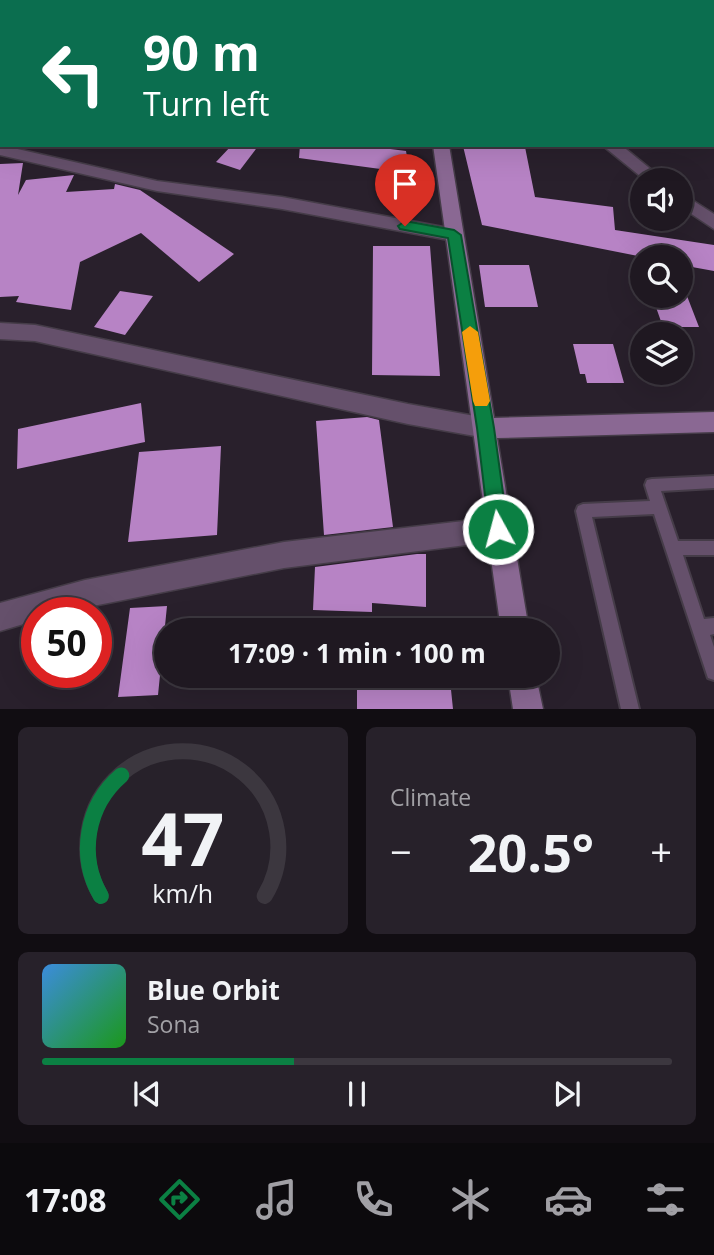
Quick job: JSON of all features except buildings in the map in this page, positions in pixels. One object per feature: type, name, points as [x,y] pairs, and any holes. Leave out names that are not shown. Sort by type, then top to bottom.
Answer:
[{"type":"main road","points":[[440,147],[486,428],[498,529],[513,618]]},
{"type":"main road","points":[[486,428],[714,422]]},
{"type":"main road","points":[[524,688],[528,709]]},
{"type":"street","points":[[613,147],[640,168]]},
{"type":"street","points":[[0,150],[157,186],[282,203],[454,235]]},
{"type":"street","points":[[693,208],[714,223]]},
{"type":"street","points":[[0,331],[35,333],[408,414],[486,428]]},
{"type":"street","points":[[0,617],[85,593],[284,555],[498,529]]},
{"type":"lane","points":[[714,482],[652,485],[673,548],[707,627],[714,672]]},
{"type":"lane","points":[[631,709],[583,511],[659,507]]},
{"type":"lane","points":[[673,548],[714,548]]},
{"type":"slow traffic","points":[[470,332],[481,401]]},
{"type":"route","points":[[405,226],[454,235],[486,428],[498,529]]}]
